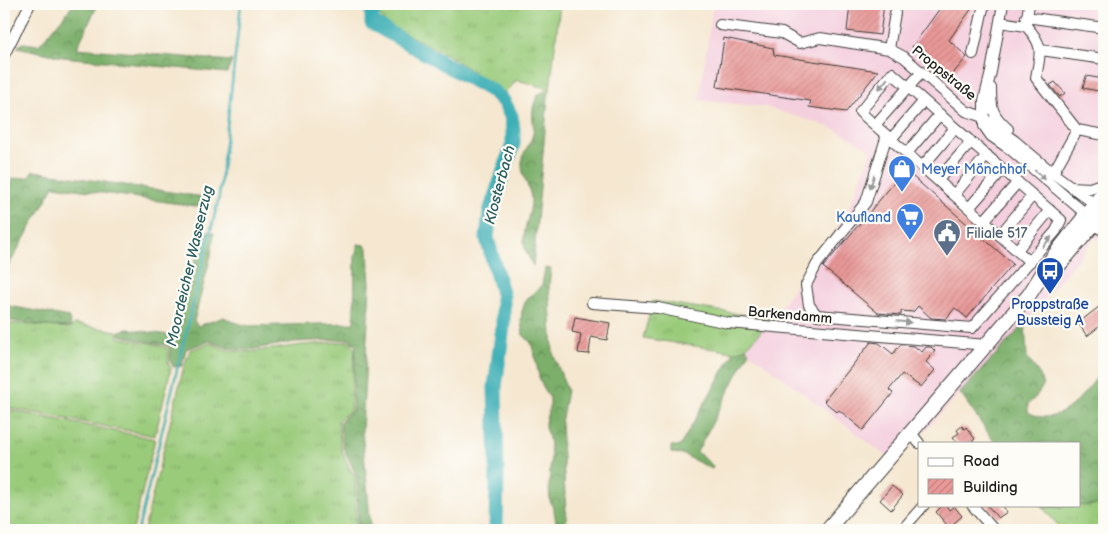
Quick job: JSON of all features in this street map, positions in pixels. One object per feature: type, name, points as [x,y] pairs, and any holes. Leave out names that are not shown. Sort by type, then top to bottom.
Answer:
[{"type":"main road","points":[[827,530],[915,438],[987,345],[1029,295],[1043,284],[1098,216],[1104,192]]},
{"type":"street","points":[[4,55],[30,4]]},
{"type":"street","points":[[974,54],[984,4]]},
{"type":"street","name":"Proppstraße","points":[[1003,4],[984,100],[988,114],[1053,174],[1072,187],[1098,216]]},
{"type":"street","points":[[1029,4],[1026,21],[1036,36],[1041,50],[1036,78],[1077,130],[1104,135]]},
{"type":"street","points":[[889,49],[895,13]]},
{"type":"street","points":[[1000,22],[1026,21],[1104,28]]},
{"type":"street","name":"Proppstraße","points":[[720,25],[782,33],[800,43],[820,38],[889,49],[904,57],[966,111],[988,114]]},
{"type":"street","points":[[1041,50],[1104,60]]},
{"type":"street","points":[[924,101],[889,137],[866,202],[817,264],[806,285],[808,305],[817,315],[972,328],[1030,262],[1056,231],[1061,220],[892,73],[860,112],[889,137],[922,167],[938,180],[1030,262]]},
{"type":"street","points":[[875,125],[921,73]]},
{"type":"street","points":[[907,153],[940,114]]},
{"type":"street","name":"Proppstraße","points":[[988,114],[984,126],[991,136],[1098,216]]},
{"type":"street","points":[[922,167],[955,128]]},
{"type":"street","points":[[1053,174],[1077,130]]},
{"type":"street","points":[[938,180],[971,142]]},
{"type":"street","points":[[954,195],[987,155]]},
{"type":"street","points":[[969,208],[1003,169]]},
{"type":"street","points":[[984,221],[1018,182]]},
{"type":"street","points":[[1072,187],[1090,188],[1104,183]]},
{"type":"street","points":[[1000,235],[1033,195]]},
{"type":"street","points":[[1017,250],[1050,210]]},
{"type":"street","name":"Barkendamm","points":[[592,304],[658,308],[728,323],[987,345]]},
{"type":"street","points":[[902,530],[923,506]]},
{"type":"street","points":[[973,506],[994,530]]},
{"type":"shaded area","points":[[713,4],[1104,4],[1104,238],[1094,239],[1025,323],[897,461],[886,456],[746,348],[773,319],[808,267],[846,216],[872,150],[833,128],[766,107],[699,100]]},
{"type":"green space","points":[[74,4],[98,4],[77,48],[232,61],[227,73],[63,57],[17,47],[23,43],[39,45]]},
{"type":"green space","points":[[379,4],[560,4],[550,89],[517,80],[505,93],[449,56],[385,23],[378,14]]},
{"type":"green space","points":[[550,89],[533,266],[524,243],[531,199],[523,174],[522,161],[533,133],[533,106],[537,95]]},
{"type":"green space","points":[[33,171],[210,198],[208,208],[54,186],[4,274],[4,198],[12,179],[29,177]]},
{"type":"green space","points":[[205,231],[214,233],[211,255],[194,321],[198,326],[224,317],[233,322],[249,326],[354,323],[355,256],[358,244],[365,245],[368,250],[370,285],[362,430],[371,530],[358,530],[357,477],[343,447],[340,423],[352,411],[356,346],[351,339],[295,342],[248,350],[227,348],[210,341],[186,349],[182,366],[173,367],[170,360],[170,348],[165,345],[119,335],[119,331],[128,329],[175,336],[202,236]]},
{"type":"green space","points":[[545,268],[551,269],[549,285],[553,353],[567,390],[561,423],[567,530],[557,530],[554,510],[550,501],[551,455],[545,422],[550,398],[544,390],[539,377],[531,343],[523,335],[521,321],[526,300],[542,285]]},
{"type":"green space","points":[[653,301],[773,319],[746,348],[734,352],[643,338]]},
{"type":"green space","points":[[4,305],[69,317],[71,327],[4,320]]},
{"type":"green space","points":[[4,323],[70,328],[75,324],[117,331],[118,337],[150,343],[168,349],[168,362],[171,369],[155,436],[4,407]]},
{"type":"green space","points":[[1025,323],[1027,357],[1040,375],[1043,386],[1035,398],[1028,404],[1028,412],[1040,417],[1062,413],[1080,397],[1104,369],[1104,504],[1080,506],[1080,442],[994,442],[960,393]]},
{"type":"green space","points":[[351,341],[355,349],[350,411],[338,420],[341,448],[355,476],[356,530],[144,530],[183,370],[190,350],[211,343],[226,350],[249,352]]},
{"type":"green space","points":[[746,348],[749,352],[697,452],[713,466],[712,469],[682,454],[671,453],[671,446],[680,446],[734,352]]},
{"type":"green space","points":[[4,409],[155,439],[133,530],[4,530]]},
{"type":"green space","points":[[1104,504],[1104,530],[1062,530],[1043,508],[1080,506]]},
{"type":"green space","points":[[1042,506],[1074,506],[1043,508]]},
{"type":"building","points":[[850,4],[884,4],[880,35],[847,31]]},
{"type":"building","points":[[943,4],[975,4],[949,40],[967,57],[949,78],[912,47]]},
{"type":"building","points":[[724,38],[773,48],[774,55],[878,71],[846,112],[809,107],[811,101],[717,87]]},
{"type":"building","points":[[1086,76],[1104,79],[1104,92],[1083,88]]},
{"type":"building","points":[[1055,82],[1065,93],[1060,97],[1050,85]]},
{"type":"building","points":[[905,170],[1013,264],[967,318],[955,308],[946,319],[931,318],[918,306],[913,312],[901,311],[901,315],[878,313],[823,267]]},
{"type":"building","points":[[1104,303],[1104,323],[1087,336],[1078,323]]},
{"type":"building","points":[[575,317],[610,323],[607,340],[591,337],[589,354],[578,353],[581,334],[572,332]]},
{"type":"building","points":[[871,342],[879,343],[893,354],[900,345],[914,346],[922,352],[926,347],[931,347],[935,351],[926,362],[935,370],[921,387],[902,374],[889,390],[893,393],[863,430],[839,410],[837,412],[824,401]]},
{"type":"building","points":[[962,426],[964,429],[966,427],[975,439],[971,442],[957,442],[953,437],[959,433],[957,430]]},
{"type":"building","points":[[892,486],[903,495],[891,510],[880,500]]},
{"type":"building","points":[[942,506],[947,506],[949,510],[954,506],[962,516],[954,523],[960,530],[951,530],[936,512]]},
{"type":"building","points":[[988,506],[1003,506],[1007,512],[998,518]]},
{"type":"waterway","name":"Moordeicher Wasserzug","points":[[138,530],[219,197],[241,4]]},
{"type":"waterway","name":"Klosterbach","points":[[372,4],[372,23],[494,92],[504,102],[511,116],[513,144],[490,212],[487,238],[503,297],[503,326],[495,387],[496,530]]},
{"type":"place","name":"Meyer Mönchhof","points":[[902,193]]},
{"type":"place","name":"Kaufland","points":[[910,241]]},
{"type":"place","name":"Filiale 517","points":[[947,257]]},
{"type":"place","name":"Proppstraße Bussteig A","points":[[1050,295]]}]
